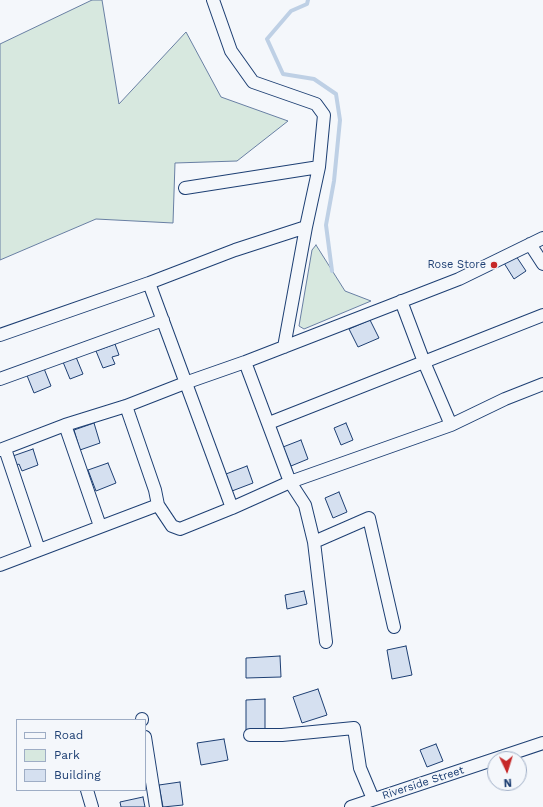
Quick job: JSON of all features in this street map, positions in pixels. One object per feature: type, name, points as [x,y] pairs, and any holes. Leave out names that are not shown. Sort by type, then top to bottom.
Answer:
[{"type":"street","points":[[213,0],[231,50],[253,82],[316,104],[324,115],[319,167],[306,227],[284,347]]},
{"type":"street","points":[[185,188],[319,167]]},
{"type":"street","points":[[0,335],[149,283],[235,250],[306,227]]},
{"type":"street","points":[[39,550],[2,449],[65,425],[126,406],[245,362],[459,279],[543,238]]},
{"type":"street","points":[[530,244],[543,264]]},
{"type":"street","points":[[149,283],[232,508]]},
{"type":"street","points":[[401,301],[424,362],[451,425]]},
{"type":"street","points":[[269,424],[543,315]]},
{"type":"street","points":[[0,379],[163,320]]},
{"type":"street","points":[[245,362],[290,482],[305,505],[314,542],[326,642]]},
{"type":"street","points":[[126,406],[155,490],[158,505],[172,526],[180,529],[290,482],[451,425],[505,399],[543,384]]},
{"type":"street","points":[[65,425],[100,526]]},
{"type":"street","points":[[0,565],[158,505]]},
{"type":"street","points":[[314,542],[369,518],[394,627]]},
{"type":"street","points":[[250,736],[282,735],[354,728],[360,768],[373,799]]},
{"type":"street","points":[[146,743],[156,807]]},
{"type":"street","name":"Riverside Street","points":[[521,751],[543,744]]},
{"type":"street","name":"Riverside Street","points":[[351,807],[487,762]]},
{"type":"street","points":[[87,791],[92,807]]},
{"type":"green space","points":[[92,0],[102,0],[119,104],[186,32],[221,97],[288,121],[237,161],[175,163],[173,223],[96,219],[0,260],[0,44]]},
{"type":"green space","points":[[316,245],[345,291],[371,301],[304,329],[299,326],[312,250]]},
{"type":"building","points":[[516,256],[526,271],[514,279],[504,263]]},
{"type":"building","points":[[370,320],[379,338],[358,347],[349,329]]},
{"type":"building","points":[[115,344],[119,355],[112,357],[115,364],[103,368],[96,351]]},
{"type":"building","points":[[76,357],[83,374],[70,379],[63,362]]},
{"type":"building","points":[[43,366],[51,386],[34,393],[26,373]]},
{"type":"building","points":[[94,423],[100,443],[80,450],[74,430]]},
{"type":"building","points":[[346,423],[353,440],[341,445],[334,428]]},
{"type":"building","points":[[301,440],[308,459],[291,466],[283,447]]},
{"type":"building","points":[[33,449],[38,465],[22,471],[19,464],[13,467],[10,457]]},
{"type":"building","points":[[108,463],[116,483],[96,491],[88,470]]},
{"type":"building","points":[[247,466],[253,483],[232,491],[226,474]]},
{"type":"building","points":[[339,492],[347,512],[333,518],[325,498]]},
{"type":"building","points":[[304,591],[307,604],[287,609],[285,595]]},
{"type":"building","points":[[406,646],[412,675],[392,679],[387,650]]},
{"type":"building","points":[[280,656],[281,677],[246,678],[246,658]]},
{"type":"building","points":[[318,689],[327,715],[302,723],[293,697]]},
{"type":"building","points":[[265,699],[265,730],[246,731],[246,700]]},
{"type":"building","points":[[224,739],[228,760],[201,765],[197,743]]},
{"type":"building","points":[[436,744],[443,761],[427,767],[420,750]]},
{"type":"building","points":[[180,782],[183,805],[163,807],[159,785]]},
{"type":"building","points":[[143,797],[145,807],[121,807],[120,802]]},
{"type":"waterway","points":[[308,0],[307,4],[291,11],[267,39],[283,74],[314,79],[336,94],[340,120],[334,181],[326,225],[332,271]]},
{"type":"place","name":"Rose Store","points":[[494,265]]}]
